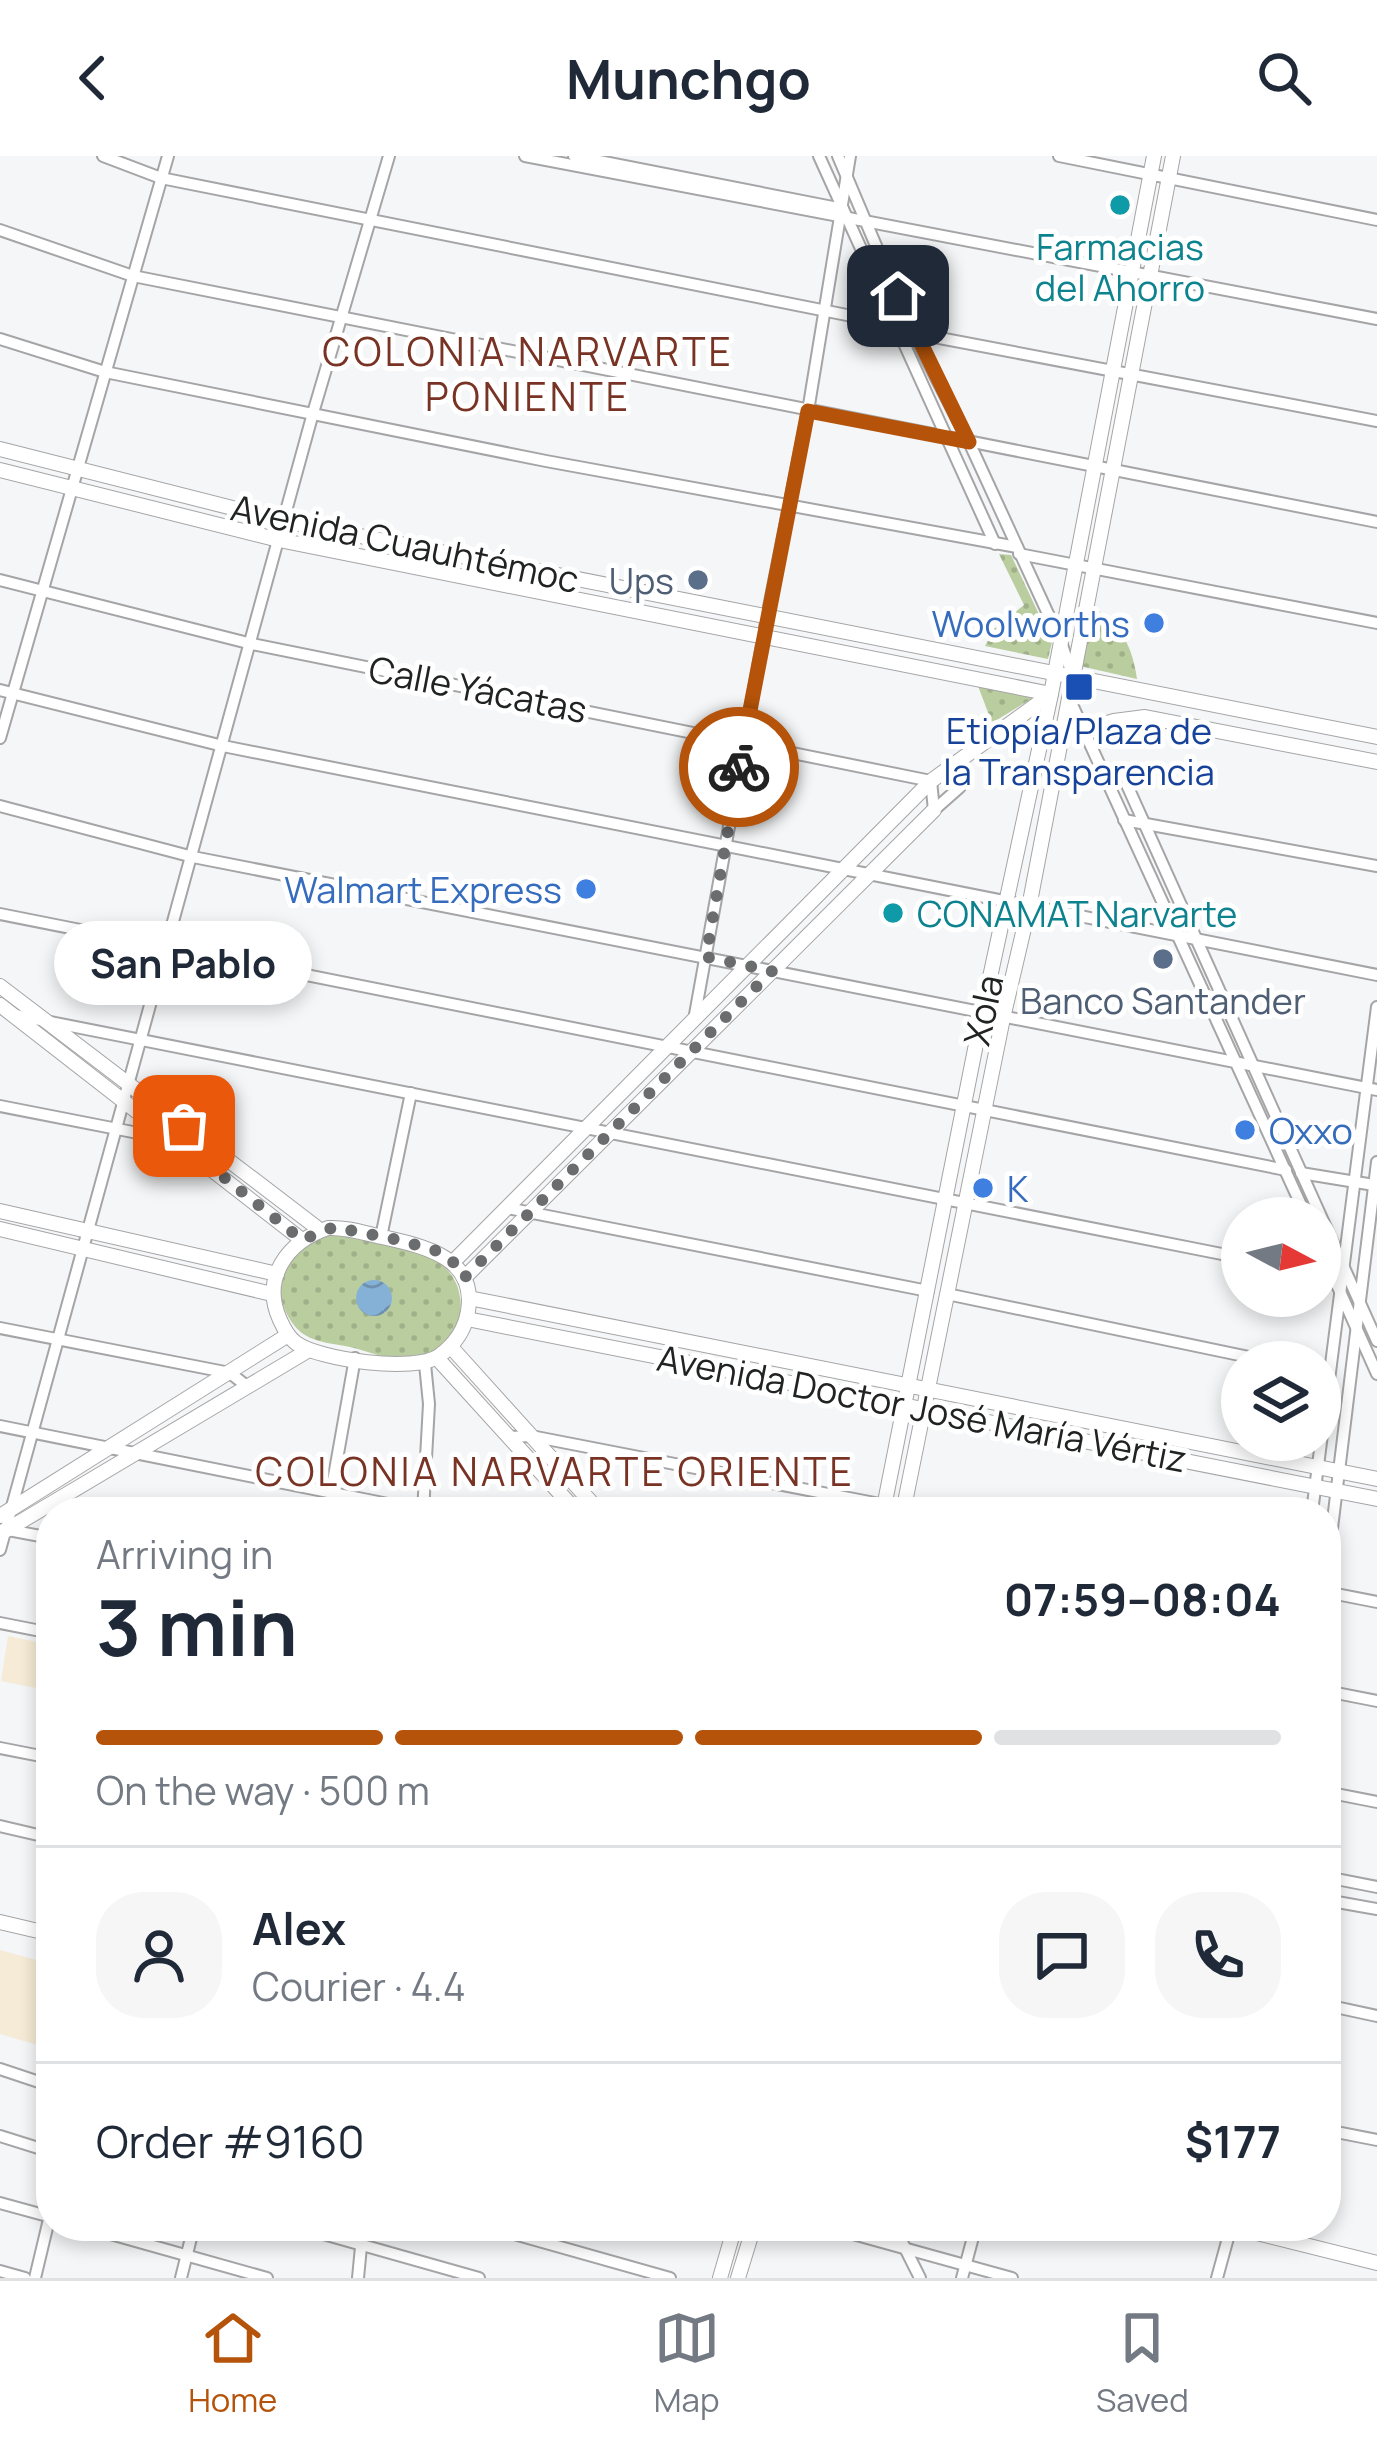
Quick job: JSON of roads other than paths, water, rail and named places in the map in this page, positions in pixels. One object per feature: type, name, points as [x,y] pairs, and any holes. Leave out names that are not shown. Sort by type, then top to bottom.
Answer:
[{"type":"main road","name":"Xola","points":[[886,1497],[1055,674],[1154,156]]},
{"type":"main road","name":"Xola","points":[[907,1497],[1029,907],[1173,156]]},
{"type":"main road","name":"Avenida Cuauhtémoc","points":[[0,449],[284,521],[1377,737]]},
{"type":"main road","name":"Avenida Cuauhtémoc","points":[[0,470],[279,540],[1051,694]]},
{"type":"main road","points":[[453,1262],[931,781],[1051,694]]},
{"type":"main road","points":[[1084,730],[1145,718],[1377,763]]},
{"type":"main road","points":[[464,1278],[934,810]]},
{"type":"main road","points":[[0,986],[47,1022],[170,1134],[302,1240]]},
{"type":"main road","points":[[4,1011],[184,1126],[320,1230]]},
{"type":"main road","points":[[0,1211],[277,1274]]},
{"type":"main road","points":[[334,1227],[381,1237],[424,1246],[453,1262],[464,1278],[470,1298],[466,1319],[451,1347],[431,1361],[402,1366],[309,1350],[287,1335],[272,1294],[289,1251],[320,1230],[334,1227]]},
{"type":"main road","points":[[0,1229],[272,1294]]},
{"type":"main road","name":"Avenida Doctor José María Vértiz","points":[[470,1298],[910,1387],[926,1400],[1377,1499]]},
{"type":"main road","name":"Avenida Doctor José María Vértiz","points":[[466,1319],[906,1404],[926,1400],[1377,1479]]},
{"type":"main road","points":[[40,1497],[287,1335]]},
{"type":"main road","points":[[451,1347],[585,1497]]},
{"type":"main road","points":[[52,1497],[309,1350]]},
{"type":"main road","points":[[431,1361],[564,1497]]},
{"type":"main road","points":[[3,1523],[36,1500]]},
{"type":"main road","points":[[3,1523],[36,1506]]},
{"type":"main road","points":[[0,1922],[36,1930]]},
{"type":"main road","points":[[719,2278],[730,2241]]},
{"type":"main road","points":[[738,2278],[749,2241]]},
{"type":"main road","points":[[1288,2241],[1377,2264]]},
{"type":"street","points":[[103,156],[161,178],[897,325]]},
{"type":"street","points":[[0,738],[7,691],[168,156]]},
{"type":"street","points":[[0,1550],[3,1523],[33,1432],[389,156]]},
{"type":"street","points":[[525,156],[844,216]]},
{"type":"street","points":[[574,156],[866,222],[1377,319]]},
{"type":"street","points":[[819,156],[995,544]]},
{"type":"street","points":[[838,156],[1073,677]]},
{"type":"street","points":[[694,1024],[766,616],[844,216],[850,156]]},
{"type":"street","points":[[1059,156],[1377,220]]},
{"type":"street","points":[[0,230],[133,276],[1377,522]]},
{"type":"street","points":[[914,333],[1377,421]]},
{"type":"street","points":[[0,339],[105,372],[1377,623]]},
{"type":"street","name":"Calle Yácatas","points":[[0,580],[252,644],[931,781]]},
{"type":"street","points":[[7,691],[223,746],[1377,975]]},
{"type":"street","points":[[1069,698],[1298,1197]]},
{"type":"street","points":[[931,781],[934,810]]},
{"type":"street","points":[[1126,785],[1310,1197]]},
{"type":"street","points":[[934,810],[960,787]]},
{"type":"street","points":[[0,806],[193,857],[1372,1089]]},
{"type":"street","points":[[1124,820],[1377,866]]},
{"type":"street","points":[[0,914],[1286,1170]]},
{"type":"street","points":[[1377,1006],[1372,1089],[1341,1276],[1377,1341]]},
{"type":"street","points":[[4,1011],[1221,1254]]},
{"type":"street","points":[[381,1237],[411,1094]]},
{"type":"street","points":[[0,1106],[116,1129],[170,1134],[184,1126]]},
{"type":"street","points":[[1341,1276],[1374,1186],[1377,1162]]},
{"type":"street","points":[[1301,1173],[1374,1186]]},
{"type":"street","points":[[507,1208],[928,1292]]},
{"type":"street","points":[[1341,1276],[1377,1285]]},
{"type":"street","points":[[947,1294],[1221,1351]]},
{"type":"street","points":[[1341,1295],[1377,1374]]},
{"type":"street","points":[[1336,1497],[1358,1300]]},
{"type":"street","points":[[0,1328],[230,1373],[248,1387]]},
{"type":"street","points":[[332,1493],[355,1358]]},
{"type":"street","points":[[424,1497],[431,1361]]},
{"type":"street","points":[[1341,1376],[1350,1378]]},
{"type":"street","points":[[0,1426],[352,1497]]},
{"type":"street","points":[[510,1437],[531,1436],[830,1497]]},
{"type":"street","points":[[1314,1497],[1318,1461]]},
{"type":"street","points":[[3,1523],[36,1533]]},
{"type":"street","points":[[1341,1595],[1377,1602]]},
{"type":"street","points":[[0,1623],[36,1630]]},
{"type":"street","points":[[1341,1694],[1377,1701]]},
{"type":"street","points":[[0,1748],[36,1755]]},
{"type":"street","points":[[1341,1795],[1377,1802]]},
{"type":"street","points":[[0,1826],[36,1834]]},
{"type":"street","points":[[1341,1880],[1377,1887]]},
{"type":"street","points":[[1341,1903],[1377,1910]]},
{"type":"street","points":[[1341,2008],[1377,2016]]},
{"type":"street","points":[[0,2069],[36,2081]]},
{"type":"street","points":[[1341,2133],[1377,2140]]},
{"type":"street","points":[[0,2136],[36,2147]]},
{"type":"street","points":[[0,2203],[36,2211]]},
{"type":"street","points":[[35,2278],[44,2241]]},
{"type":"street","points":[[134,2241],[267,2278]]},
{"type":"street","points":[[181,2278],[190,2241]]},
{"type":"street","points":[[345,2241],[479,2278]]},
{"type":"street","points":[[358,2278],[362,2241]]},
{"type":"street","points":[[539,2241],[670,2278]]},
{"type":"street","points":[[883,2241],[963,2271],[1012,2278]]},
{"type":"street","points":[[903,2241],[920,2278]]},
{"type":"street","points":[[963,2271],[972,2241]]},
{"type":"street","points":[[1217,2278],[1226,2241]]},
{"type":"street","points":[[0,2271],[25,2278]]},
{"type":"water","points":[[374,1280],[387,1285],[392,1298],[387,1311],[374,1316],[361,1311],[356,1298],[361,1285]]},
{"type":"place","name":"Farmacias del Ahorro","points":[[1120,205]]},
{"type":"place","name":"Ups","points":[[698,580]]},
{"type":"place","name":"Woolworths","points":[[1154,623]]},
{"type":"place","name":"Etiopía/Plaza de la Transparencia","points":[[1079,687]]},
{"type":"place","name":"Walmart Express","points":[[586,889]]},
{"type":"place","name":"CONAMAT Narvarte","points":[[893,913]]},
{"type":"place","name":"Banco Santander","points":[[1163,959]]},
{"type":"place","name":"San Pablo","points":[[184,1126]]},
{"type":"place","name":"Oxxo","points":[[1245,1130]]},
{"type":"place","name":"K","points":[[983,1188]]},
{"type":"district","name":"COLONIA NARVARTE PONIENTE","points":[[528,374]]},
{"type":"district","name":"COLONIA NARVARTE ORIENTE","points":[[555,1471]]}]
